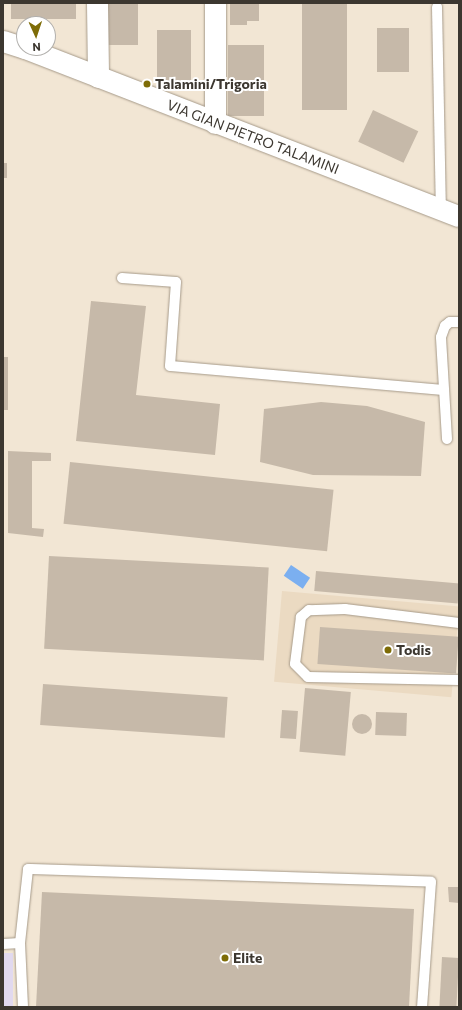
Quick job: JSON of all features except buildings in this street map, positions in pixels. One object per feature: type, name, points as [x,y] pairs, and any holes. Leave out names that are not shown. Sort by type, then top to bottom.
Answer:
[{"type":"street","points":[[96,3],[98,77]]},
{"type":"street","points":[[215,3],[216,123]]},
{"type":"street","name":"VIA GIAN PIETRO TALAMINI","points":[[3,41],[16,45]]},
{"type":"street","name":"VIA GIAN PIETRO TALAMINI","points":[[45,56],[450,212]]},
{"type":"lane","points":[[437,7],[450,212]]},
{"type":"lane","points":[[122,278],[176,282],[170,366],[444,390]]},
{"type":"lane","points":[[447,439],[442,330],[450,322],[459,322]]},
{"type":"lane","points":[[459,623],[345,609],[308,610],[301,617],[295,664],[308,677],[459,680]]},
{"type":"lane","points":[[23,1007],[20,943],[28,868],[431,882],[422,1007]]},
{"type":"lane","points":[[3,944],[20,943]]},
{"type":"shaded area","points":[[282,591],[459,606],[451,697],[274,682]]},
{"type":"shaded area","points":[[3,953],[13,953],[13,1007],[3,1007]]},
{"type":"water","points":[[291,565],[310,578],[303,589],[284,576]]},
{"type":"place","name":"Talamini/Trigoria","points":[[147,84]]},
{"type":"place","name":"Todis","points":[[388,650]]},
{"type":"place","name":"Elite","points":[[225,958]]}]
